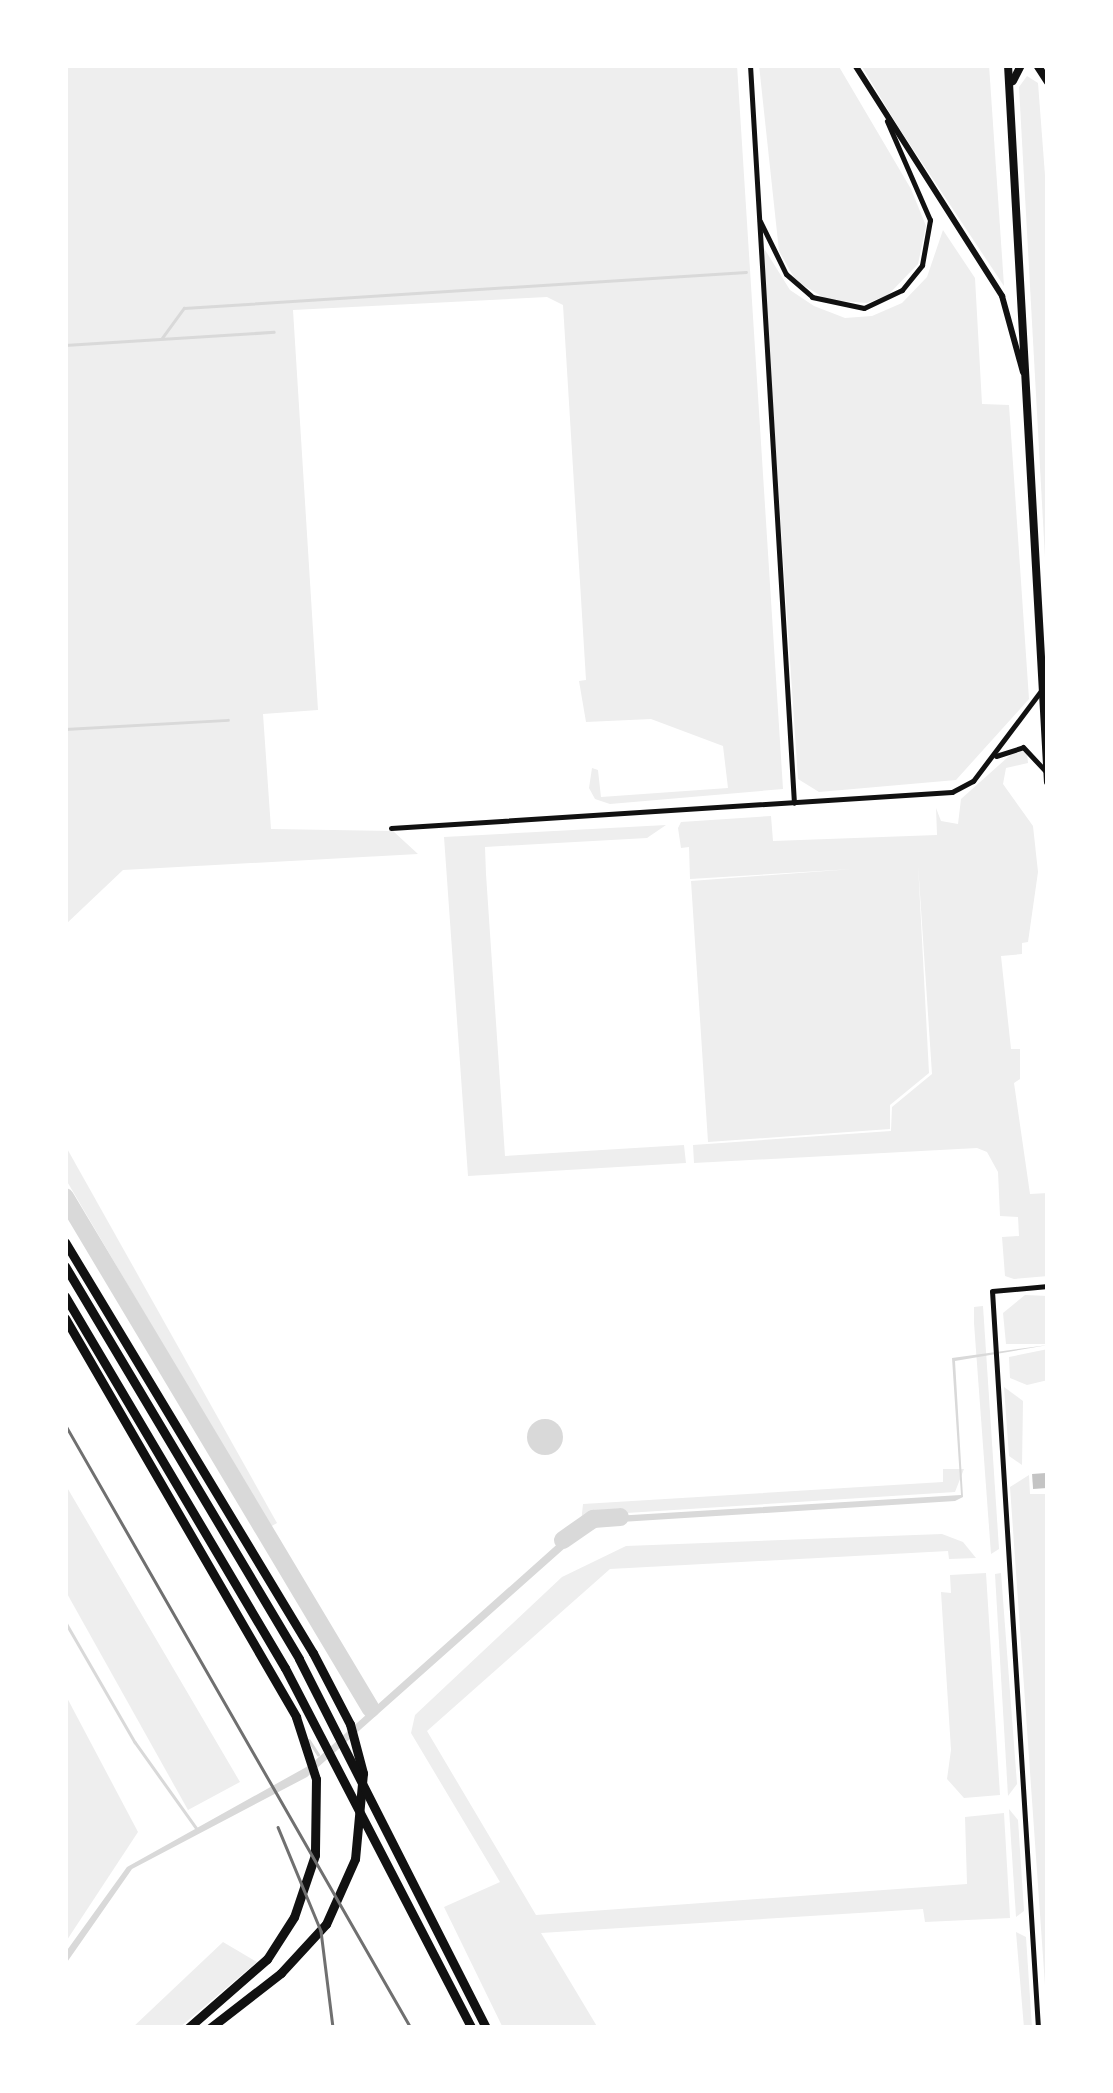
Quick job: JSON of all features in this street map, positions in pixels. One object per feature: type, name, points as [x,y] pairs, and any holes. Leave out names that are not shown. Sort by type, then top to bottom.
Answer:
[{"type":"highway","points":[[1008,65],[1048,779]]},
{"type":"highway","points":[[1011,106],[1014,73],[1021,65]]},
{"type":"highway","points":[[1037,65],[1048,82]]},
{"type":"highway","points":[[65,1242],[314,1653],[358,1750],[362,1830],[338,1904],[280,1972],[210,2028]]},
{"type":"highway","points":[[65,1266],[300,1658],[486,2028]]},
{"type":"highway","points":[[65,1296],[285,1668],[472,2028]]},
{"type":"highway","points":[[65,1318],[304,1734],[319,1804],[315,1855],[294,1917],[261,1964],[188,2028]]},
{"type":"main road","points":[[854,65],[1002,296],[1026,381]]},
{"type":"street","points":[[750,65],[794,803]]},
{"type":"street","points":[[759,218],[786,274],[812,298],[851,309],[892,298],[922,266],[930,220],[887,121]]},
{"type":"street","points":[[391,828],[952,792],[993,758],[1045,686]]},
{"type":"street","points":[[993,758],[1023,747],[1048,779]]},
{"type":"street","points":[[1038,2028],[992,1290],[1047,1287]]},
{"type":"shaded area","points":[[65,65],[737,65],[783,789],[610,804],[595,799],[589,788],[592,768],[598,770],[601,797],[728,788],[723,746],[651,719],[586,722],[579,681],[586,680],[563,305],[547,297],[293,310],[318,710],[263,714],[271,829],[393,831],[418,854],[123,870],[65,925]]},
{"type":"shaded area","points":[[759,65],[838,65],[911,189],[926,226],[918,264],[888,295],[867,303],[828,300],[796,281],[779,251]]},
{"type":"shaded area","points":[[861,65],[989,65],[1004,286],[899,128]]},
{"type":"shaded area","points":[[1027,76],[1038,83],[1048,215],[1048,612],[1019,87]]},
{"type":"shaded area","points":[[943,230],[975,278],[982,404],[1009,405],[1029,699],[956,780],[819,792],[798,779],[762,245],[790,290],[814,306],[845,318],[872,316],[902,303],[927,277]]},
{"type":"shaded area","points":[[1017,749],[1027,753],[1028,763],[1006,768],[1003,784],[1033,826],[1038,872],[1028,942],[1022,943],[1022,954],[1001,956],[1011,1049],[1020,1049],[1020,1079],[1014,1083],[1030,1194],[1048,1193],[1048,1276],[1014,1279],[1005,1276],[1002,1237],[1019,1236],[1018,1217],[1000,1216],[998,1172],[987,1152],[977,1148],[694,1163],[693,1145],[891,1131],[892,1107],[932,1074],[918,864],[929,1073],[890,1105],[890,1129],[708,1142],[691,881],[853,869],[690,879],[689,847],[681,848],[678,828],[681,822],[771,816],[773,841],[937,835],[936,808],[941,821],[958,824],[961,799]]},
{"type":"shaded area","points":[[666,825],[647,838],[485,847],[486,874],[505,1156],[684,1145],[686,1163],[468,1176],[444,837]]},
{"type":"shaded area","points":[[65,1145],[277,1523],[270,1527],[65,1178]]},
{"type":"shaded area","points":[[1025,1295],[1048,1296],[1048,1344],[1006,1344],[1003,1313]]},
{"type":"shaded area","points":[[983,1306],[999,1549],[991,1554],[974,1323],[974,1307]]},
{"type":"shaded area","points":[[1048,1345],[955,1361],[963,1497],[955,1501],[605,1523],[575,1539],[307,1777],[132,1869],[65,1965],[65,1953],[127,1867],[310,1765],[572,1531],[598,1517],[961,1495],[952,1358]]},
{"type":"shaded area","points":[[1048,1349],[1048,1380],[1027,1385],[1010,1378],[1009,1357]]},
{"type":"shaded area","points":[[1004,1387],[1023,1401],[1022,1465],[1009,1456]]},
{"type":"shaded area","points":[[545,1419],[558,1424],[563,1437],[558,1450],[545,1455],[532,1450],[527,1437],[532,1424]]},
{"type":"shaded area","points":[[943,1469],[964,1469],[955,1492],[595,1515],[581,1523],[583,1504],[943,1482]]},
{"type":"shaded area","points":[[1029,1475],[1030,1494],[1048,1494],[1048,2028],[1010,1487]]},
{"type":"shaded area","points":[[65,1484],[240,1782],[188,1810],[65,1590]]},
{"type":"shaded area","points":[[942,1534],[963,1542],[976,1558],[949,1559],[948,1551],[610,1569],[427,1731],[536,1915],[967,1884],[965,1817],[1004,1813],[1010,1918],[925,1922],[923,1909],[541,1933],[598,2028],[503,2028],[444,1907],[500,1882],[411,1733],[415,1715],[562,1577],[626,1546]]},
{"type":"shaded area","points":[[986,1573],[1000,1795],[964,1798],[947,1779],[951,1750],[941,1592],[951,1593],[950,1575]]},
{"type":"shaded area","points":[[1001,1573],[1017,1784],[1008,1796],[995,1574]]},
{"type":"shaded area","points":[[65,1694],[138,1832],[65,1943]]},
{"type":"shaded area","points":[[1009,1809],[1018,1820],[1024,1911],[1016,1917]]},
{"type":"shaded area","points":[[1016,1932],[1026,1937],[1032,2028],[1024,2028]]},
{"type":"shaded area","points":[[223,1942],[257,1962],[179,2028],[132,2028]]},
{"type":"building","points":[[1046,1473],[1047,1488],[1033,1489],[1032,1474]]},
{"type":"waterway","points":[[162,338],[184,308],[746,272]]},
{"type":"waterway","points":[[65,345],[274,332]]},
{"type":"waterway","points":[[65,729],[228,720]]},
{"type":"waterway","points":[[65,1197],[371,1709]]},
{"type":"waterway","points":[[563,1540],[593,1519],[620,1517]]},
{"type":"waterway","points":[[65,1621],[135,1742],[197,1829]]},
{"type":"waterway","points":[[309,1740],[318,1754]]},
{"type":"railway","points":[[65,1424],[411,2028]]},
{"type":"railway","points":[[278,1827],[321,1931],[333,2028]]}]
